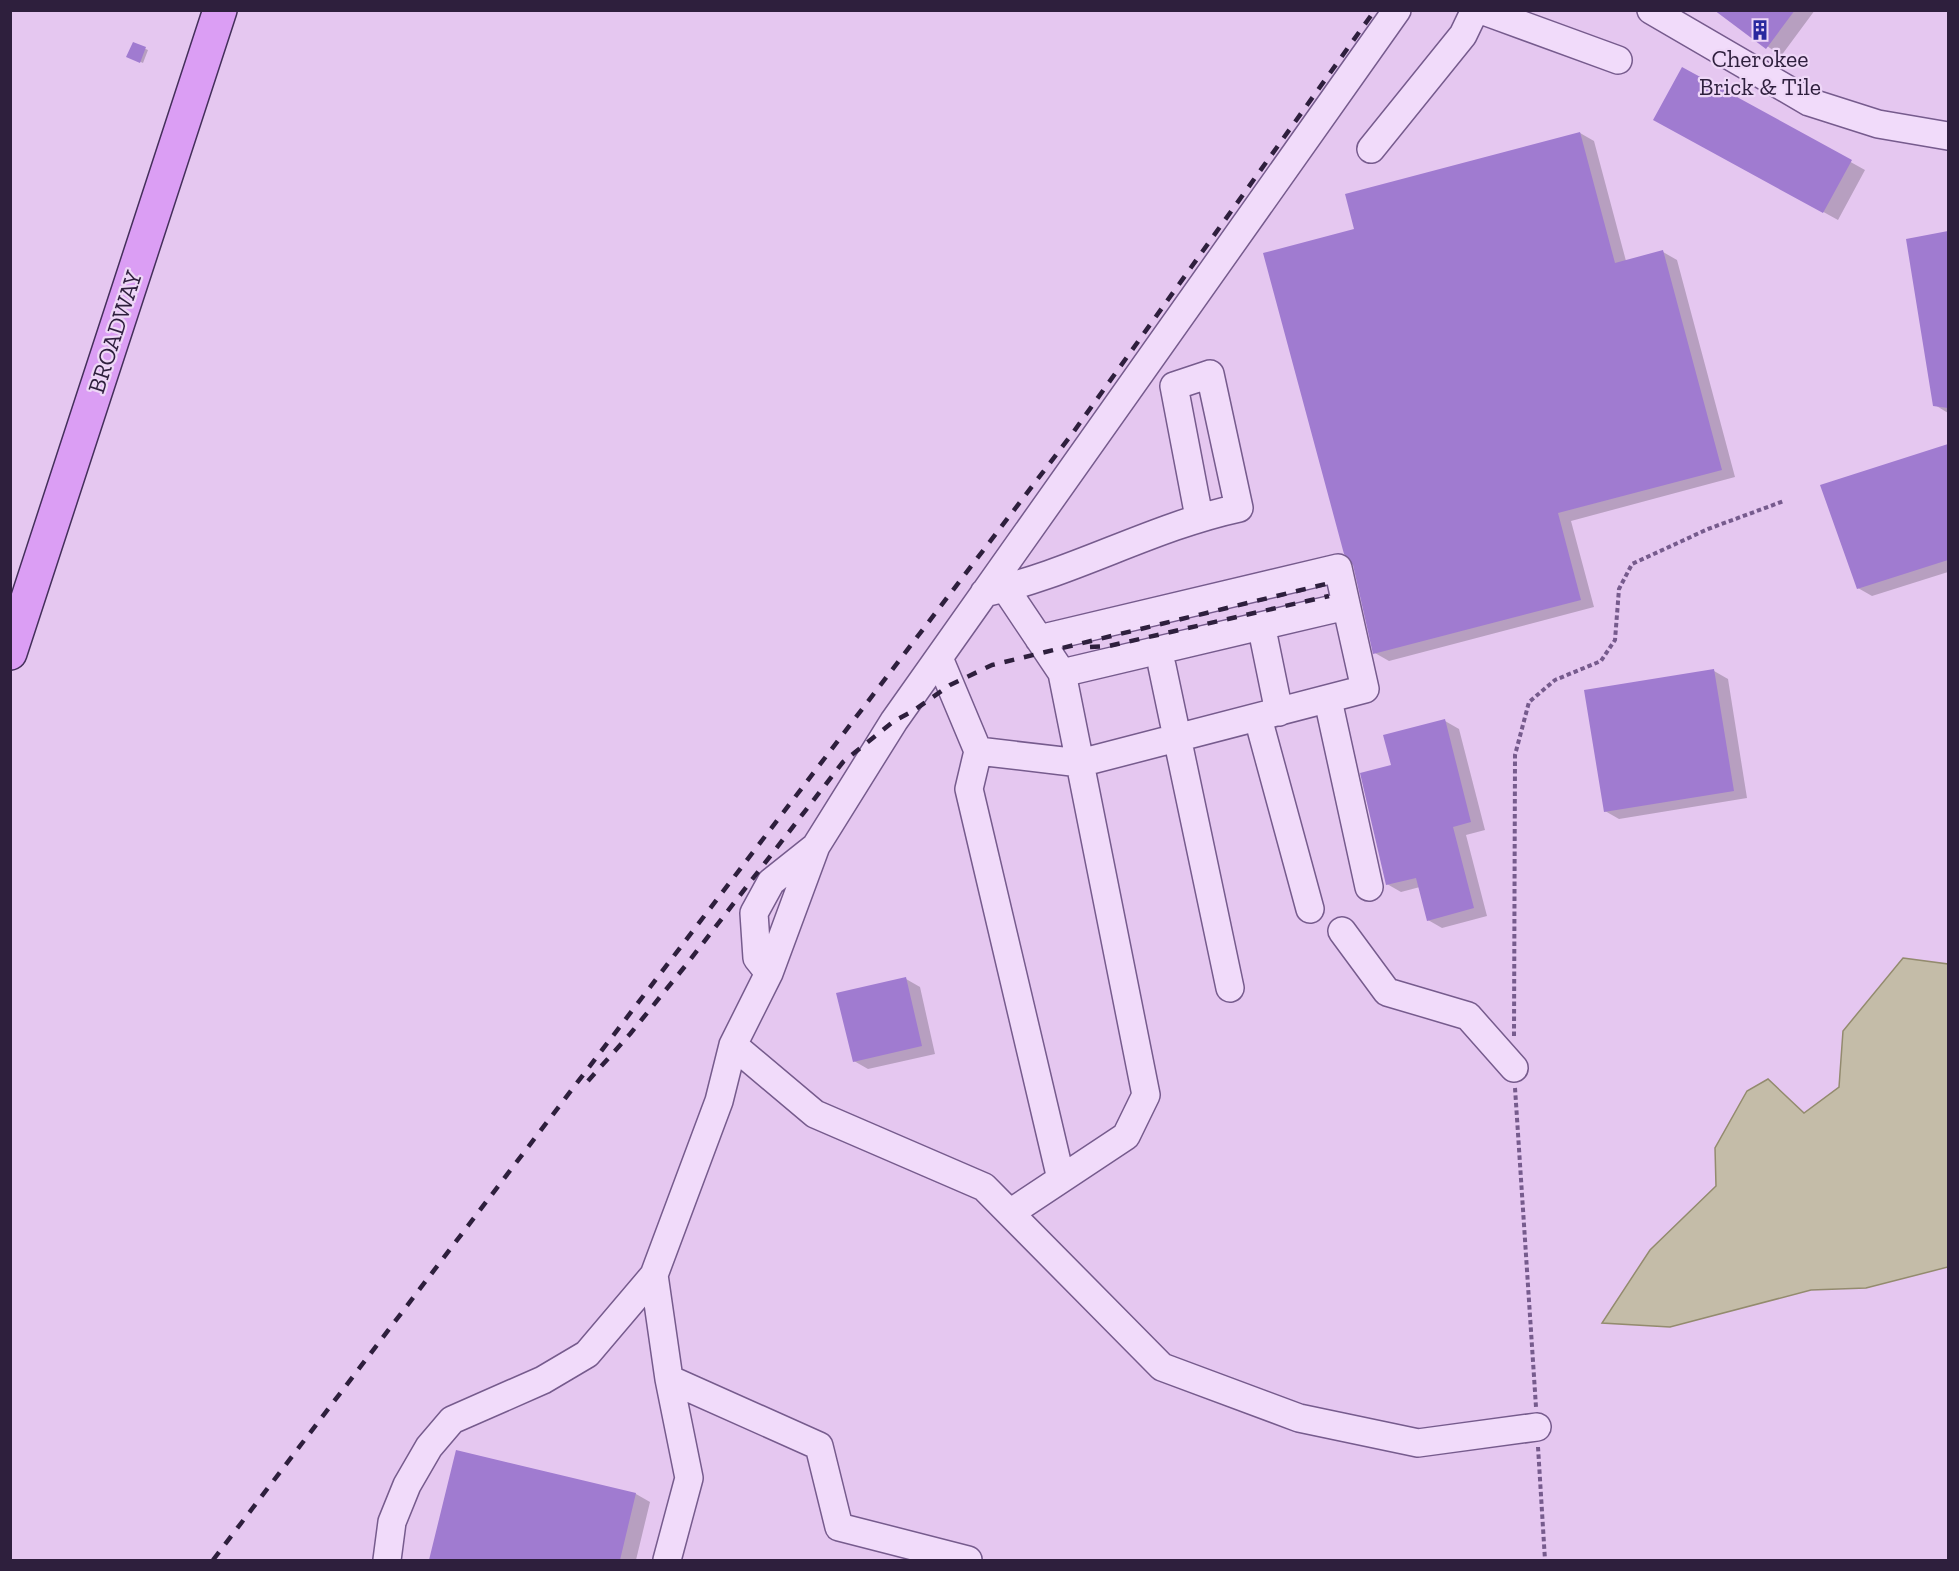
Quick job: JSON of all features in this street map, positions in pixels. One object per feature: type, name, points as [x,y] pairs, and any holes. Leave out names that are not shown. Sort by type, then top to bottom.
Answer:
[{"type":"main road","name":"BROADWAY","points":[[10,653],[220,10]]},
{"type":"street","points":[[387,1560],[392,1522],[407,1485],[429,1447],[452,1420],[543,1380],[587,1354],[654,1275],[718,1101],[733,1045],[769,973],[816,846],[894,721],[939,658],[994,590],[1397,10]]},
{"type":"street","points":[[1371,148],[1463,34],[1475,10]]},
{"type":"street","points":[[1482,10],[1618,60]]},
{"type":"street","points":[[1651,10],[1809,102],[1878,124],[1948,136]]},
{"type":"street","points":[[994,590],[1030,582],[1199,517],[1239,508],[1210,374],[1174,386],[1199,517]]},
{"type":"street","points":[[978,751],[1080,763],[1365,689],[1338,568],[1039,639]]},
{"type":"street","points":[[994,590],[1039,639],[1062,673],[1146,1095],[1126,1136],[1010,1213]]},
{"type":"street","points":[[1062,673],[1346,606]]},
{"type":"street","points":[[1263,634],[1269,715],[1310,909]]},
{"type":"street","points":[[939,658],[978,751],[969,789],[1061,1179]]},
{"type":"street","points":[[1162,666],[1230,988]]},
{"type":"street","points":[[1328,700],[1369,887]]},
{"type":"street","points":[[1342,931],[1388,992],[1468,1016],[1514,1068]]},
{"type":"street","points":[[733,1045],[815,1114],[984,1186],[1162,1367],[1299,1418],[1418,1443],[1537,1427]]},
{"type":"street","points":[[654,1275],[669,1379],[689,1478],[667,1560]]},
{"type":"street","points":[[669,1379],[819,1446],[838,1527],[968,1560]]},
{"type":"path","points":[[1545,1560],[1514,1068],[1515,755],[1529,702],[1555,680],[1601,661],[1615,640],[1619,590],[1632,564],[1708,529],[1784,501]]},
{"type":"shaded area","points":[[1903,958],[1948,964],[1948,1267],[1866,1288],[1811,1290],[1670,1327],[1602,1323],[1650,1250],[1716,1186],[1715,1148],[1747,1091],[1768,1079],[1804,1113],[1839,1087],[1843,1031]]},
{"type":"building","name":"Cherokee Brick & Tile","points":[[1714,10],[1795,10],[1766,49]]},
{"type":"building","points":[[133,42],[146,47],[140,63],[126,57]]},
{"type":"building","points":[[1682,67],[1852,160],[1823,213],[1653,120]]},
{"type":"building","points":[[1580,132],[1615,263],[1663,250],[1722,470],[1558,513],[1581,600],[1373,654],[1353,565],[1344,554],[1263,253],[1354,229],[1345,194]]},
{"type":"building","points":[[1948,231],[1948,408],[1933,406],[1906,239]]},
{"type":"building","points":[[1948,444],[1948,560],[1857,589],[1820,485]]},
{"type":"building","points":[[1714,669],[1734,791],[1604,812],[1584,690]]},
{"type":"building","points":[[1445,719],[1471,822],[1453,827],[1474,908],[1427,921],[1416,878],[1386,885],[1360,773],[1391,765],[1383,735]]},
{"type":"building","points":[[906,977],[922,1046],[853,1062],[836,993]]},
{"type":"building","points":[[456,1450],[636,1493],[620,1560],[429,1560]]},
{"type":"railway","points":[[213,1560],[1072,434],[1375,10]]},
{"type":"railway","points":[[588,1081],[686,965],[843,762],[894,721],[913,711],[950,685],[992,665],[1330,583]]},
{"type":"railway","points":[[1090,647],[1109,646],[1329,596]]},
{"type":"place","name":"Cherokee Brick & Tile","points":[[1760,30]]}]
